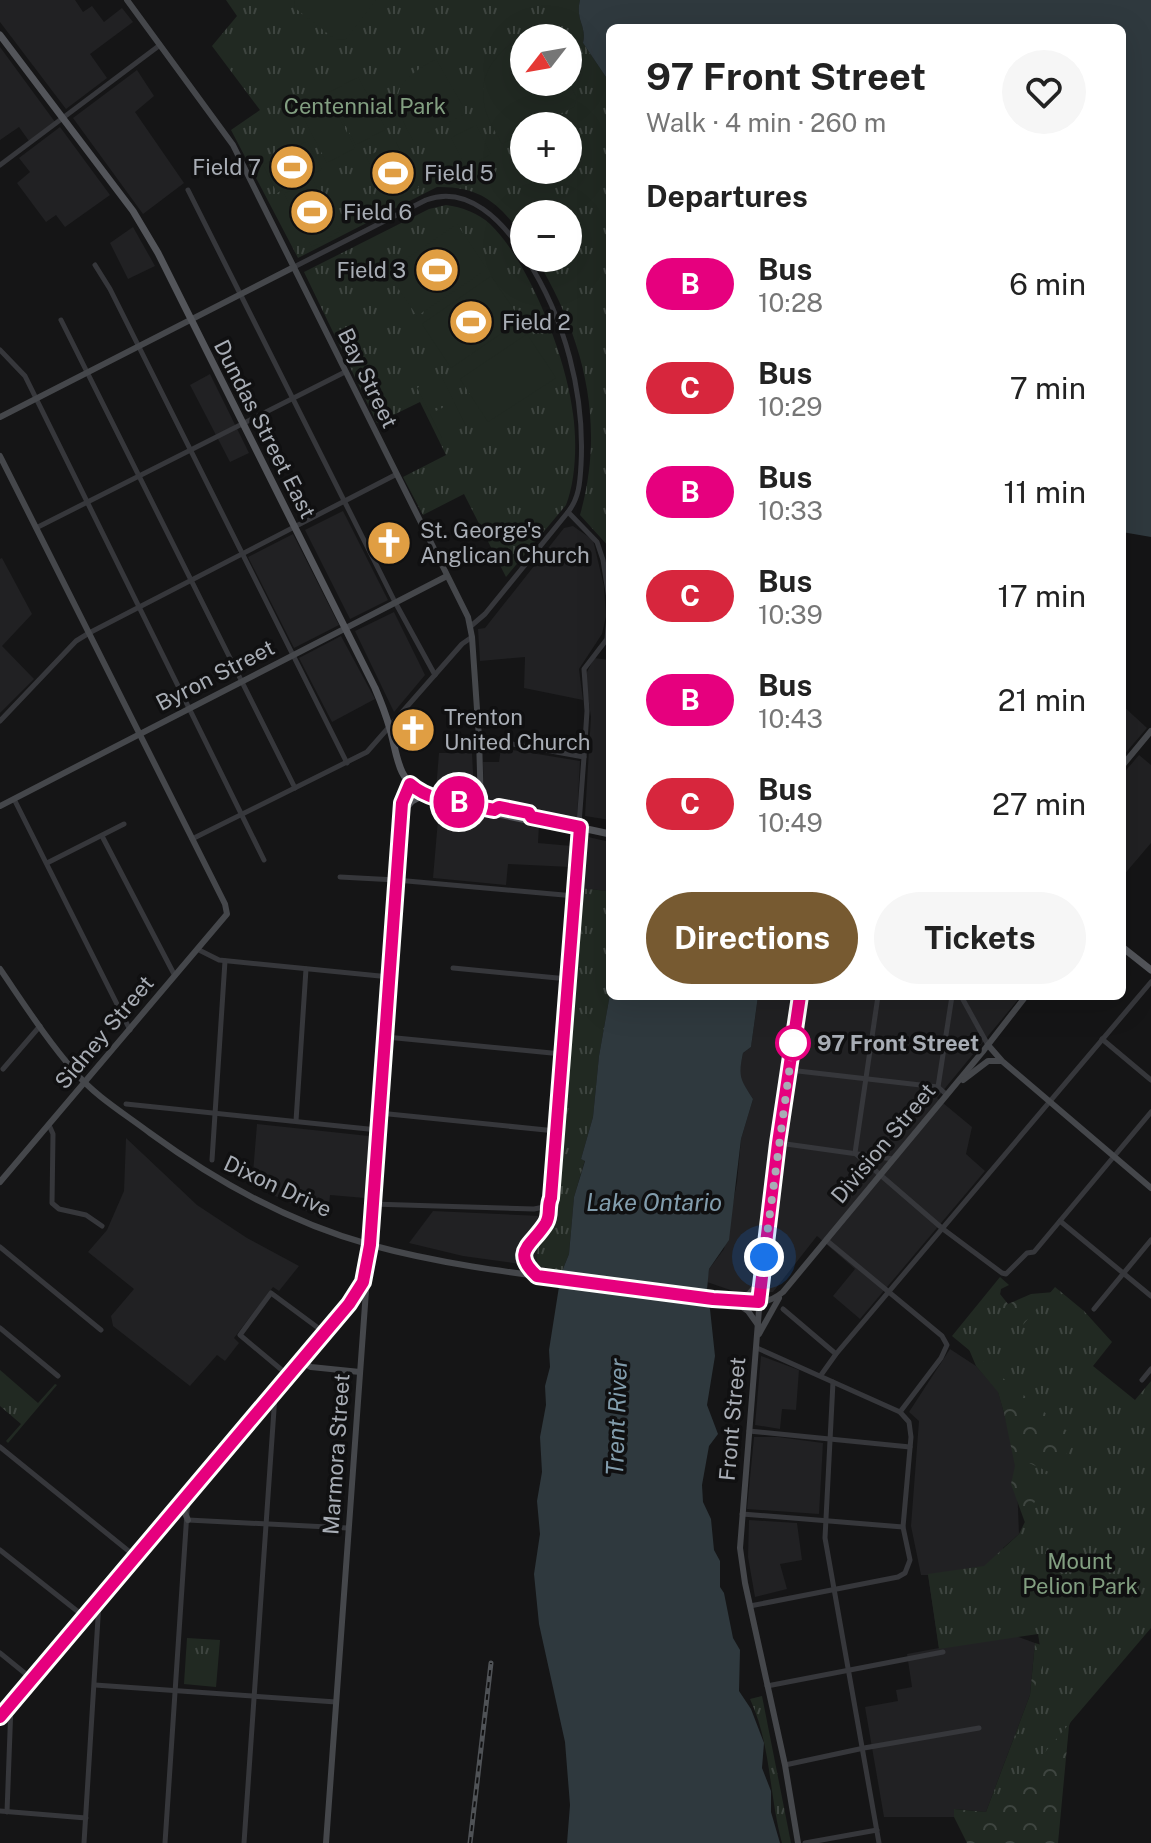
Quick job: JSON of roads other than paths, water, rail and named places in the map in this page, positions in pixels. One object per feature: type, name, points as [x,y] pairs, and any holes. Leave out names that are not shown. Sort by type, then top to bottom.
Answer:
[{"type":"main road","name":"Dundas Street East","points":[[0,35],[146,232],[375,688],[390,728],[397,761],[410,784]]},
{"type":"main road","points":[[410,784],[425,794],[494,810],[499,807],[529,813],[531,817],[606,833]]},
{"type":"main road","points":[[402,812],[425,794]]},
{"type":"main road","points":[[1126,950],[1151,970]]},
{"type":"street","name":"Bay Street","points":[[127,0],[233,145],[471,626],[481,807]]},
{"type":"street","points":[[0,165],[160,45]]},
{"type":"street","points":[[188,190],[395,602],[435,675]]},
{"type":"street","points":[[0,417],[426,200],[437,197],[470,201],[487,211],[510,236]]},
{"type":"street","points":[[95,265],[110,289],[347,763]]},
{"type":"street","points":[[471,626],[485,614],[578,497],[581,410],[565,341],[535,272]]},
{"type":"street","points":[[61,320],[295,788]]},
{"type":"street","points":[[0,350],[25,376],[264,860]]},
{"type":"street","points":[[36,528],[345,372]]},
{"type":"street","points":[[0,456],[2,468],[36,528],[191,840],[373,748],[462,644],[472,637]]},
{"type":"street","points":[[0,721],[76,641],[139,605],[395,475]]},
{"type":"street","points":[[568,512],[597,542],[606,576]]},
{"type":"street","name":"Byron Street","points":[[0,806],[447,576]]},
{"type":"street","points":[[372,1204],[534,1209],[544,1207],[551,1198],[580,827],[587,711],[584,669],[606,640]]},
{"type":"street","points":[[1126,761],[1151,731]]},
{"type":"street","points":[[479,738],[584,757]]},
{"type":"street","name":"Marmora Street","points":[[326,1843],[366,1291],[363,1282],[370,1245],[402,812],[404,796],[410,784]]},
{"type":"street","points":[[14,799],[130,1030]]},
{"type":"street","points":[[47,863],[124,824]]},
{"type":"street","points":[[102,836],[175,976]]},
{"type":"street","name":"Sidney Street","points":[[0,1182],[227,914],[191,840]]},
{"type":"street","points":[[340,877],[575,896]]},
{"type":"street","points":[[199,950],[213,959],[225,961],[390,977]]},
{"type":"street","points":[[212,1160],[225,961]]},
{"type":"street","points":[[453,968],[568,979]]},
{"type":"street","points":[[296,1121],[306,969]]},
{"type":"street","name":"Dixon Drive","points":[[0,971],[85,1082],[159,1139],[219,1179],[289,1215],[370,1245],[438,1261],[713,1299],[759,1302]]},
{"type":"street","points":[[821,1375],[1151,982]]},
{"type":"street","name":"Front Street","points":[[798,1843],[740,1548],[759,1302],[799,1000]]},
{"type":"street","points":[[855,1153],[877,1000]]},
{"type":"street","points":[[938,1087],[951,1000]]},
{"type":"street","points":[[963,1000],[988,1045],[1002,1061],[1151,1188]]},
{"type":"street","name":"Division Street","points":[[759,1302],[783,1292],[1023,1000]]},
{"type":"street","points":[[3,1069],[40,1026]]},
{"type":"street","points":[[386,1037],[562,1054]]},
{"type":"street","points":[[1102,1039],[1151,1080]]},
{"type":"street","points":[[956,1084],[988,1061],[1002,1061]]},
{"type":"street","points":[[789,1067],[798,1071],[865,1080],[938,1087],[947,1095]]},
{"type":"street","points":[[126,1104],[378,1130]]},
{"type":"street","points":[[855,1153],[943,1229],[1002,1273],[1008,1272],[1027,1253],[1034,1252],[1151,1112]]},
{"type":"street","points":[[379,1113],[556,1131]]},
{"type":"street","points":[[49,1125],[53,1134],[52,1203],[59,1209],[86,1215],[102,1226]]},
{"type":"street","points":[[778,1143],[893,1159]]},
{"type":"street","points":[[1060,1221],[1151,1296]]},
{"type":"street","points":[[826,1240],[942,1336],[947,1345],[941,1358],[900,1412]]},
{"type":"street","points":[[1094,1309],[1151,1240]]},
{"type":"street","points":[[0,1247],[101,1330]]},
{"type":"street","points":[[732,1300],[749,1294],[762,1278]]},
{"type":"street","points":[[0,1717],[275,1394],[363,1282]]},
{"type":"street","points":[[757,1338],[783,1292]]},
{"type":"street","points":[[289,1376],[240,1333],[271,1293],[325,1333]]},
{"type":"street","points":[[732,1300],[748,1311],[758,1326]]},
{"type":"street","points":[[783,1309],[836,1354]]},
{"type":"street","points":[[0,1328],[58,1376]]},
{"type":"street","points":[[750,1606],[898,1577],[906,1572],[910,1560],[903,1527],[910,1447],[909,1422],[900,1412],[757,1348]]},
{"type":"street","points":[[301,1362],[311,1367],[360,1372]]},
{"type":"street","points":[[1142,1380],[1151,1369]]},
{"type":"street","points":[[833,1382],[825,1519],[827,1554],[879,1843]]},
{"type":"street","points":[[244,1843],[275,1394]]},
{"type":"street","points":[[749,1431],[910,1447]]},
{"type":"street","points":[[0,1447],[137,1557]]},
{"type":"street","points":[[165,1843],[188,1496]]},
{"type":"street","points":[[174,1512],[184,1511],[188,1520]]},
{"type":"street","points":[[741,1514],[903,1527]]},
{"type":"street","points":[[188,1520],[348,1528]]},
{"type":"street","points":[[0,1550],[86,1618]]},
{"type":"street","points":[[84,1843],[99,1602]]},
{"type":"street","points":[[767,1686],[943,1652]]},
{"type":"street","points":[[0,1653],[32,1679]]},
{"type":"street","points":[[95,1685],[336,1702]]},
{"type":"street","points":[[11,1704],[4,1811],[86,1818]]},
{"type":"street","points":[[785,1765],[979,1728]]},
{"type":"street","points":[[805,1843],[877,1830]]},
{"type":"water","points":[[580,0],[1151,0],[1151,537],[1126,533],[1126,24],[606,24],[606,77],[583,43]]},
{"type":"water","points":[[609,1000],[757,1000],[751,1047],[743,1053],[741,1068],[743,1082],[753,1099],[741,1139],[729,1240],[709,1269],[706,1300],[710,1309],[715,1356],[707,1405],[718,1434],[709,1446],[702,1485],[703,1502],[711,1519],[714,1550],[720,1561],[720,1587],[733,1638],[740,1650],[739,1691],[751,1709],[764,1743],[762,1768],[771,1791],[771,1812],[780,1843],[567,1843],[570,1805],[565,1742],[539,1624],[534,1574],[540,1534],[537,1501],[542,1472],[540,1437],[550,1367],[549,1350],[561,1274],[569,1254],[574,1197],[585,1161],[581,1159],[593,1117]]},
{"type":"railway","points":[[470,1843],[491,1663]]},
{"type":"place","name":"Field 7","points":[[292,167]]},
{"type":"place","name":"Field 5","points":[[393,173]]},
{"type":"place","name":"Field 6","points":[[312,212]]},
{"type":"place","name":"Field 3","points":[[437,270]]},
{"type":"place","name":"Field 2","points":[[471,322]]},
{"type":"place","name":"St. George's Anglican Church","points":[[389,543]]},
{"type":"place","name":"Trenton United Church","points":[[413,730]]},
{"type":"place","name":"97 Front Street","points":[[793,1043]]},
{"type":"park label","name":"Centennial Park","points":[[365,106]]},
{"type":"park label","name":"Mount Pelion Park","points":[[1080,1574]]},
{"type":"water label","name":"Lake Ontario","points":[[654,1203]]},
{"type":"water label","name":"Trent River","points":[[617,1417]]}]
